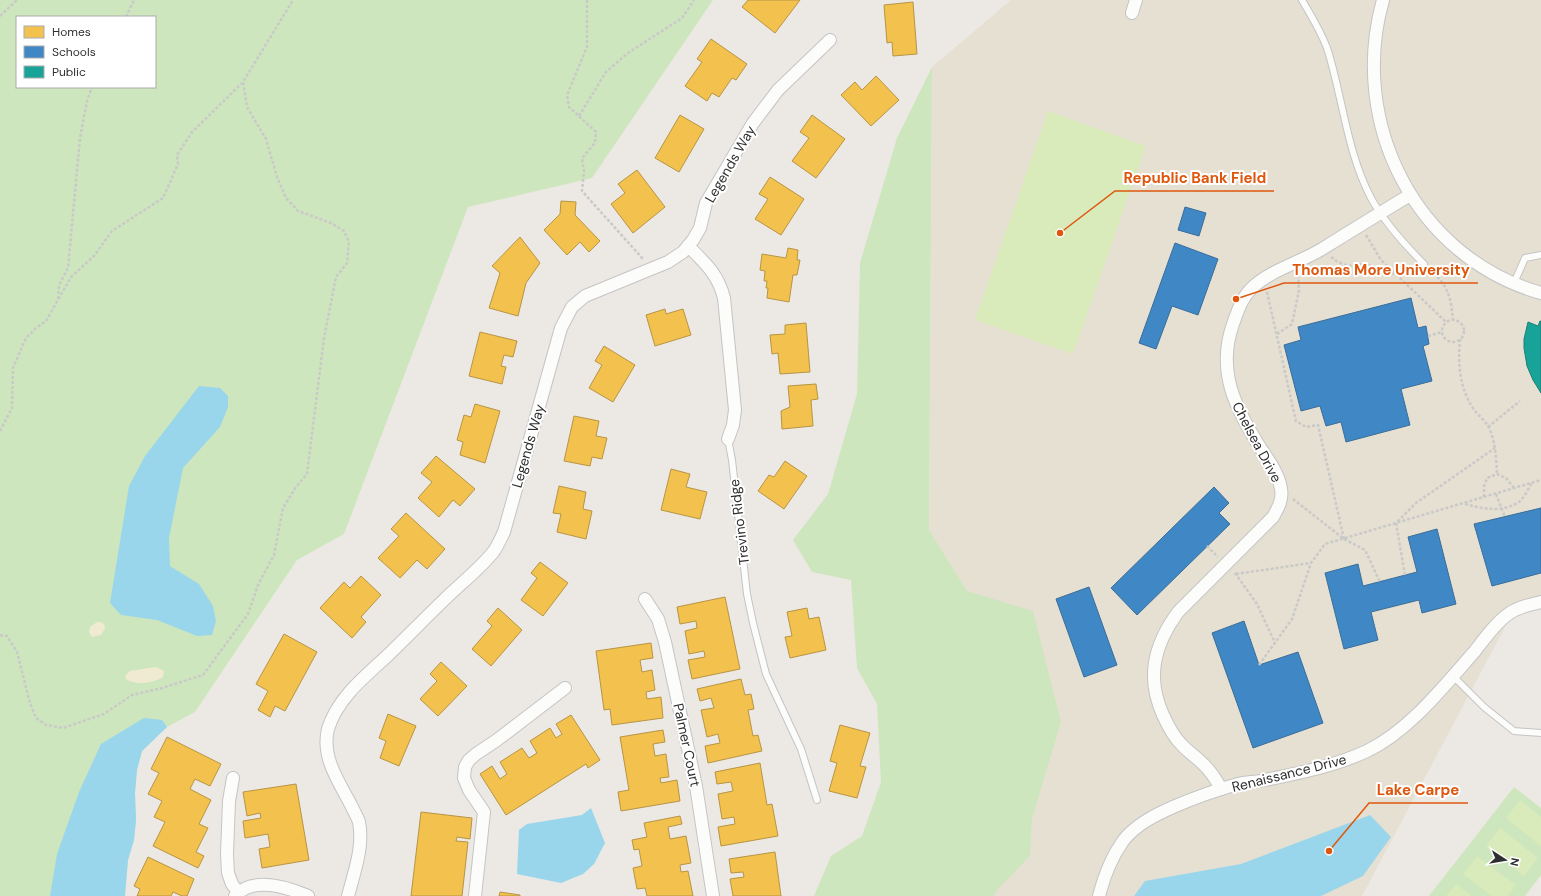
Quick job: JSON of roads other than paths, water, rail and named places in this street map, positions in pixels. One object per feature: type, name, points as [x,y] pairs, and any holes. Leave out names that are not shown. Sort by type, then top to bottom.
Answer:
[{"type":"street","points":[[1132,14],[1136,0]]},
{"type":"street","points":[[1383,0],[1375,37],[1373,64],[1375,94],[1380,124],[1387,149],[1400,178],[1410,195],[1436,229],[1461,252],[1487,269],[1514,283],[1541,293]]},
{"type":"street","name":"Legends Way","points":[[348,896],[358,855],[360,833],[358,820],[331,767],[327,754],[328,730],[334,713],[345,698],[370,672],[480,567],[495,550],[504,532],[561,328],[572,307],[585,296],[668,262],[683,252],[700,228],[706,203],[753,123],[778,90],[830,40]]},
{"type":"street","name":"Chelsea Drive","points":[[1221,789],[1203,763],[1180,744],[1170,730],[1159,705],[1154,686],[1154,668],[1158,648],[1171,622],[1178,612],[1273,517],[1280,506],[1282,490],[1277,474],[1245,424],[1235,402],[1229,383],[1227,365],[1229,334],[1239,306],[1246,294],[1254,286],[1264,279],[1321,249],[1410,195]]},
{"type":"street","name":"Trevino Ridge","points":[[688,246],[712,270],[721,285],[724,298],[735,410],[733,424],[728,439]]},
{"type":"street","name":"Palmer Court","points":[[645,600],[658,620],[665,642],[696,786],[713,896]]},
{"type":"street","name":"Renaissance Drive","points":[[1099,896],[1108,864],[1124,840],[1133,830],[1159,814],[1190,800],[1221,789],[1342,761],[1380,744],[1418,713],[1453,676],[1499,622],[1514,610],[1541,602]]},
{"type":"street","points":[[475,896],[484,812],[469,790],[464,778],[465,767],[469,760],[476,754],[497,740],[565,688]]},
{"type":"street","points":[[233,778],[229,801],[227,854],[228,873],[237,894],[252,887],[270,884],[293,889],[308,896]]},
{"type":"lane","points":[[1302,0],[1328,50],[1350,143],[1371,198],[1380,213],[1406,246],[1424,264]]},
{"type":"lane","points":[[1514,283],[1525,258],[1541,255]]},
{"type":"lane","name":"Trevino Ridge","points":[[728,439],[732,460],[747,594],[753,623],[766,674],[801,749],[817,800]]},
{"type":"lane","points":[[1453,676],[1484,707],[1514,731],[1541,733]]},
{"type":"water","points":[[199,386],[220,388],[228,396],[228,407],[220,427],[183,468],[169,538],[170,566],[199,584],[213,606],[216,621],[212,635],[197,636],[157,620],[121,615],[110,603],[129,486],[145,456]]},
{"type":"water","points":[[144,718],[162,720],[167,727],[142,751],[137,770],[135,793],[136,820],[134,840],[128,860],[125,896],[50,896],[57,854],[79,792],[101,744]]},
{"type":"water","points":[[591,808],[605,843],[594,864],[583,874],[561,883],[517,874],[519,830],[527,824],[582,815]]},
{"type":"water","points":[[1370,815],[1391,837],[1363,876],[1321,896],[1134,896],[1145,881],[1241,864]]},
{"type":"place","name":"Republic Bank Field","points":[[1060,233]]},
{"type":"place","name":"Thomas More University","points":[[1236,299]]},
{"type":"place","name":"Lake Carpe","points":[[1329,851]]}]
